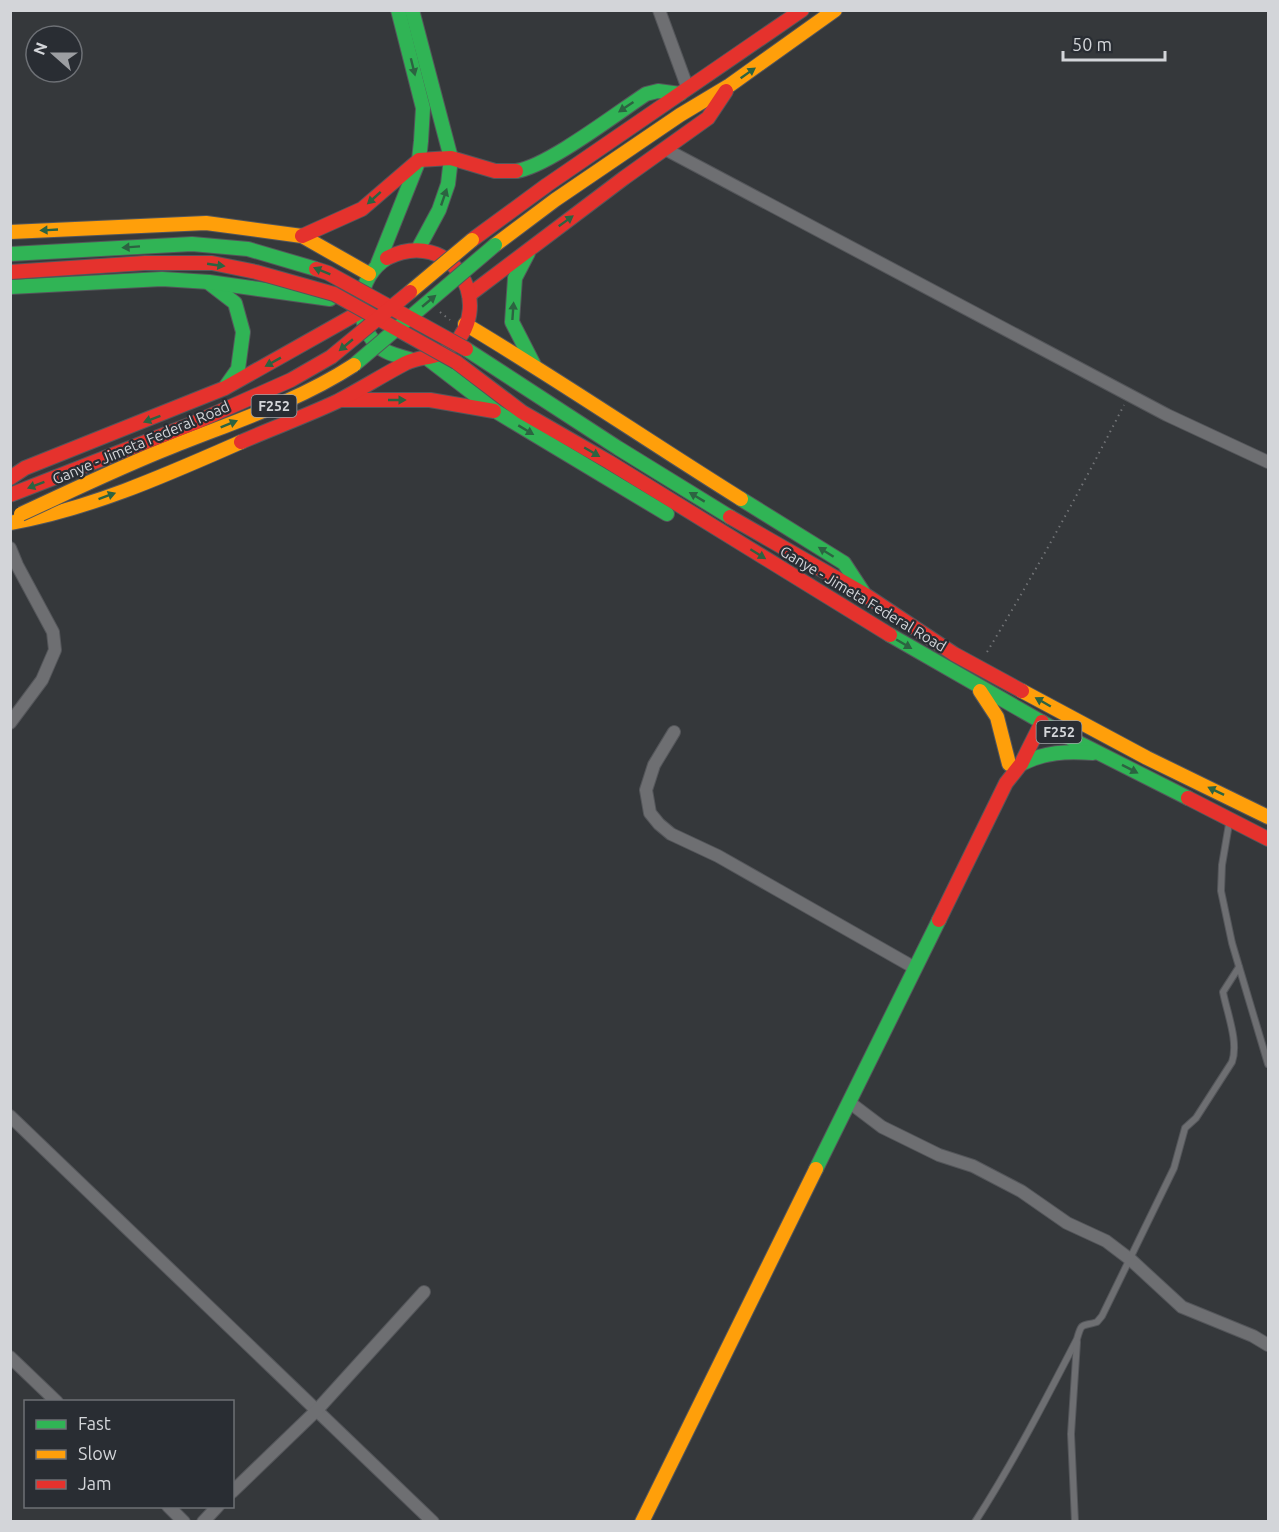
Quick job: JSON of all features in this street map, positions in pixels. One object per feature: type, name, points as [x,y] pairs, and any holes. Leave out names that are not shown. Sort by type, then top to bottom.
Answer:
[{"type":"main road","points":[[374,268],[390,255],[404,250],[417,249],[441,255],[452,263],[462,275],[469,294],[463,332],[454,344],[428,359],[412,360],[380,348],[367,332],[360,308],[364,283],[374,268],[419,160],[423,108],[398,10]]},
{"type":"main road","points":[[412,10],[451,158],[448,184],[439,210],[417,249]]},
{"type":"main road","name":"Ganye - Jimeta Federal Road","points":[[10,495],[197,421],[279,387],[310,371],[331,357],[472,240],[547,185],[802,10]]},
{"type":"main road","points":[[469,294],[708,118],[730,86],[835,10]]},
{"type":"main road","name":"Ganye - Jimeta Federal Road","points":[[14,520],[133,461],[285,401],[334,378],[353,366],[495,245],[574,187],[680,115],[730,86]]},
{"type":"main road","points":[[302,236],[362,209],[419,160],[451,158],[495,171],[526,170],[560,151],[645,94],[658,91],[684,91]]},
{"type":"main road","points":[[10,232],[206,223],[302,236],[374,268]]},
{"type":"main road","name":"Ganye - Jimeta Federal Road","points":[[10,254],[192,244],[248,249],[328,273],[466,350],[618,448],[769,541],[864,594],[954,654],[1147,758],[1269,817]]},
{"type":"main road","points":[[532,246],[515,278],[512,322],[534,364]]},
{"type":"main road","name":"Ganye - Jimeta Federal Road","points":[[10,272],[145,263],[212,263],[256,272],[334,294],[456,362],[522,412],[609,462],[854,615],[974,685],[1100,754],[1269,839]]},
{"type":"main road","points":[[10,287],[162,279],[209,282],[360,308]]},
{"type":"main road","points":[[209,282],[235,303],[243,332],[238,369],[225,388]]},
{"type":"main road","points":[[10,478],[25,468],[225,388],[360,308]]},
{"type":"main road","points":[[465,324],[534,364],[654,445],[844,563],[864,594]]},
{"type":"main road","points":[[428,359],[497,412],[812,600],[854,615]]},
{"type":"main road","points":[[14,520],[60,513],[175,471],[339,400],[412,360]]},
{"type":"main road","points":[[339,400],[430,400],[497,412]]},
{"type":"main road","points":[[974,685],[990,702],[1003,726],[1015,764]]},
{"type":"main road","points":[[642,1521],[1037,719]]},
{"type":"main road","points":[[1015,764],[1049,752],[1100,754]]},
{"type":"street","points":[[659,10],[684,91]]},
{"type":"street","points":[[665,149],[1167,415],[1269,462]]},
{"type":"street","points":[[10,548],[53,632],[56,650],[42,680],[10,723]]},
{"type":"street","points":[[674,732],[654,765],[646,790],[650,813],[659,824],[671,834],[729,861],[915,968]]},
{"type":"street","points":[[849,1101],[882,1127],[939,1155],[973,1166],[1021,1191],[1067,1223],[1106,1241],[1131,1260],[1182,1306],[1269,1345]]},
{"type":"street","points":[[10,1116],[433,1521]]},
{"type":"street","points":[[234,1490],[317,1410],[424,1292]]},
{"type":"street","points":[[10,1357],[56,1400]]},
{"type":"street","points":[[170,1508],[184,1521]]},
{"type":"street","points":[[203,1521],[216,1508]]},
{"type":"lane","points":[[1230,820],[1222,865],[1221,891],[1232,943],[1269,1064]]},
{"type":"lane","points":[[1075,1521],[1071,1434],[1077,1339],[1080,1327],[1083,1324],[1097,1322],[1102,1316],[1174,1168],[1185,1128],[1196,1118],[1232,1062],[1235,1043],[1223,992],[1239,967]]},
{"type":"lane","points":[[975,1521],[1004,1476],[1077,1339]]},
{"type":"path","points":[[978,667],[1085,481],[1129,394]]},
{"type":"traffic: fast","points":[[378,263],[419,160],[421,141],[423,108],[398,10]]},
{"type":"traffic: fast","points":[[412,10],[451,158],[448,184],[439,210],[418,249]]},
{"type":"traffic: fast","points":[[516,171],[563,150],[646,94],[658,91],[680,94]]},
{"type":"traffic: fast","points":[[10,254],[192,244],[248,249],[316,269]]},
{"type":"traffic: fast","points":[[354,365],[495,245]]},
{"type":"traffic: fast","points":[[528,253],[515,278],[512,322],[534,365]]},
{"type":"traffic: fast","points":[[387,258],[369,276],[364,288],[362,300],[364,324],[381,349],[412,360]]},
{"type":"traffic: fast","points":[[10,287],[162,279],[209,282],[330,299]]},
{"type":"traffic: fast","points":[[209,283],[235,303],[243,332],[238,369],[226,386]]},
{"type":"traffic: fast","points":[[466,349],[618,448],[730,517]]},
{"type":"traffic: fast","points":[[428,359],[497,412],[667,514]]},
{"type":"traffic: fast","points":[[741,499],[844,563],[863,592]]},
{"type":"traffic: fast","points":[[890,635],[1075,741],[1188,798]]},
{"type":"traffic: fast","points":[[1021,764],[1056,753],[1093,753]]},
{"type":"traffic: fast","points":[[816,1169],[939,920]]},
{"type":"traffic: slow","points":[[495,245],[555,200],[680,115],[730,85],[835,10]]},
{"type":"traffic: slow","points":[[10,232],[206,223],[302,236],[369,274]]},
{"type":"traffic: slow","points":[[410,292],[472,240]]},
{"type":"traffic: slow","points":[[465,324],[741,499]]},
{"type":"traffic: slow","points":[[21,514],[133,463],[287,401],[354,365]]},
{"type":"traffic: slow","points":[[10,523],[69,509],[127,490],[241,442]]},
{"type":"traffic: slow","points":[[980,691],[997,717],[1009,764]]},
{"type":"traffic: slow","points":[[1022,691],[1147,758],[1268,817]]},
{"type":"traffic: slow","points":[[642,1522],[816,1169]]},
{"type":"traffic: jam","points":[[472,240],[547,185],[802,10]]},
{"type":"traffic: jam","points":[[469,295],[708,118],[726,91]]},
{"type":"traffic: jam","points":[[302,236],[362,209],[419,160],[451,158],[495,171],[516,171]]},
{"type":"traffic: jam","points":[[241,442],[338,401],[406,363],[436,355],[453,345],[465,328],[470,309],[468,291],[460,274],[447,260],[430,252],[410,251],[387,258]]},
{"type":"traffic: jam","points":[[10,272],[145,263],[212,263],[256,272],[334,294],[456,362]]},
{"type":"traffic: jam","points":[[316,269],[328,273],[466,349]]},
{"type":"traffic: jam","points":[[10,495],[194,423],[291,380],[331,357],[410,292]]},
{"type":"traffic: jam","points":[[10,478],[25,468],[225,388],[360,312]]},
{"type":"traffic: jam","points":[[456,362],[522,412],[609,462],[890,635]]},
{"type":"traffic: jam","points":[[341,400],[430,400],[494,411]]},
{"type":"traffic: jam","points":[[730,517],[864,594],[954,654],[1022,691]]},
{"type":"traffic: jam","points":[[939,920],[1006,783],[1021,764],[1042,722]]},
{"type":"traffic: jam","points":[[1188,798],[1268,839]]}]
